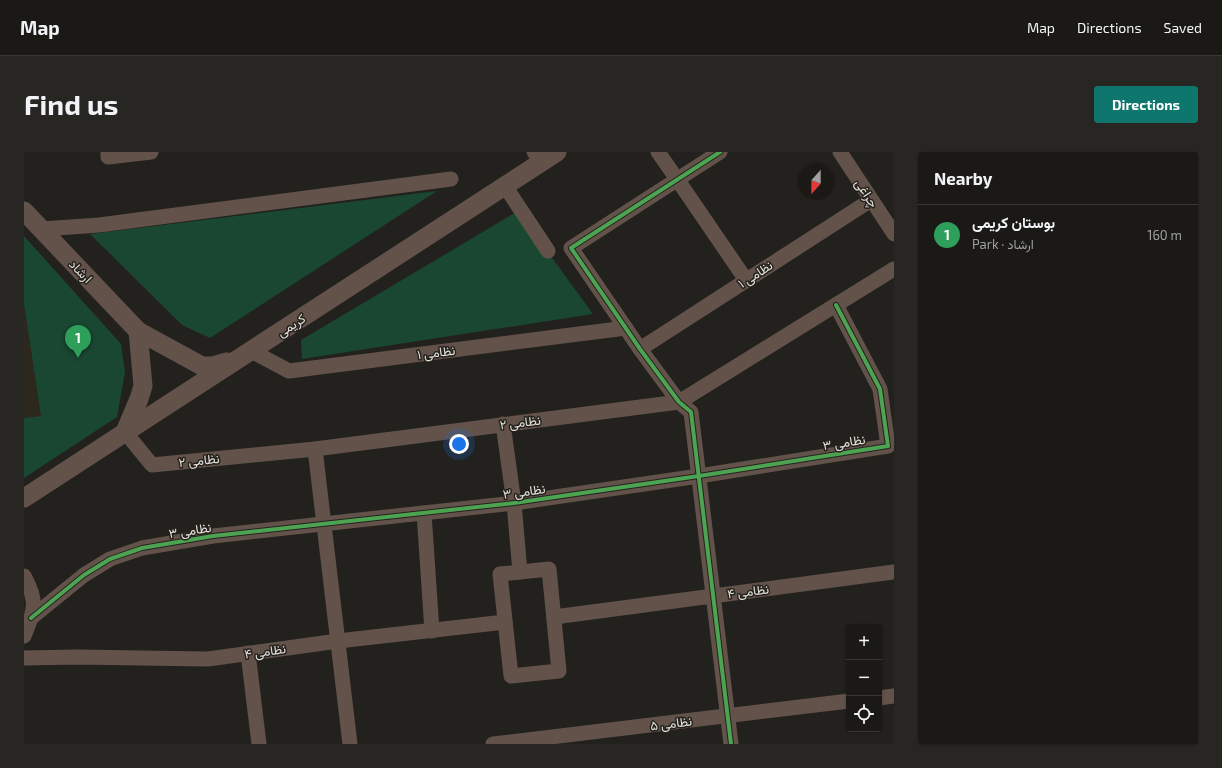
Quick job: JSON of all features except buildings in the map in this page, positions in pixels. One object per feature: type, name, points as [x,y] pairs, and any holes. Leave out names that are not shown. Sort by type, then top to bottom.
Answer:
[{"type":"street","points":[[108,152],[108,157],[151,152]]},
{"type":"street","points":[[658,152],[746,280]]},
{"type":"street","points":[[720,152],[674,176],[572,248],[640,349],[679,402],[691,412],[731,744]]},
{"type":"street","name":"چراغی","points":[[840,152],[894,234]]},
{"type":"street","name":"کریمی","points":[[24,498],[505,186],[545,155]]},
{"type":"street","points":[[42,229],[99,225],[451,179]]},
{"type":"street","points":[[505,186],[548,250]]},
{"type":"street","name":"نظامی ۱","points":[[640,349],[871,200]]},
{"type":"street","name":"ارشاد","points":[[24,211],[138,331],[202,366],[212,366],[245,355]]},
{"type":"street","name":"نظامی ۲","points":[[125,432],[152,465],[315,449],[679,402],[894,269]]},
{"type":"street","name":"نظامی ۳","points":[[31,618],[84,575],[110,559],[142,548],[213,536],[514,503],[888,446],[880,389],[836,305]]},
{"type":"street","name":"نظامی ۱","points":[[245,355],[289,371],[626,328]]},
{"type":"street","points":[[125,432],[143,386],[138,331]]},
{"type":"street","points":[[503,424],[514,503],[520,572]]},
{"type":"street","points":[[315,449],[350,744]]},
{"type":"street","points":[[424,513],[432,631]]},
{"type":"street","points":[[549,569],[554,617],[559,671],[511,676],[500,574],[549,569]]},
{"type":"street","name":"نظامی ۴","points":[[554,617],[894,572]]},
{"type":"street","points":[[24,576],[31,588],[34,602],[31,618],[24,636]]},
{"type":"street","name":"نظامی ۴","points":[[24,658],[77,657],[208,659],[338,641],[505,622]]},
{"type":"street","points":[[248,653],[259,744]]},
{"type":"street","points":[[882,698],[894,696]]},
{"type":"street","name":"نظامی ۵","points":[[493,744],[846,701]]},
{"type":"shaded area","points":[[24,304],[41,416],[24,418]]},
{"type":"green space","points":[[437,191],[210,338],[182,325],[90,234]]},
{"type":"green space","points":[[518,211],[593,314],[302,359],[301,340]]},
{"type":"green space","points":[[24,236],[121,344],[125,372],[117,417],[24,478],[24,418],[41,416],[24,304]]},
{"type":"cycle path","points":[[720,152],[571,248],[640,349],[679,402],[691,412],[731,744]]},
{"type":"cycle path","points":[[31,618],[84,575],[110,559],[142,548],[213,536],[514,503],[888,446],[880,389],[836,305]]},
{"type":"place","name":"بوستان کریمی","points":[[78,358]]}]
